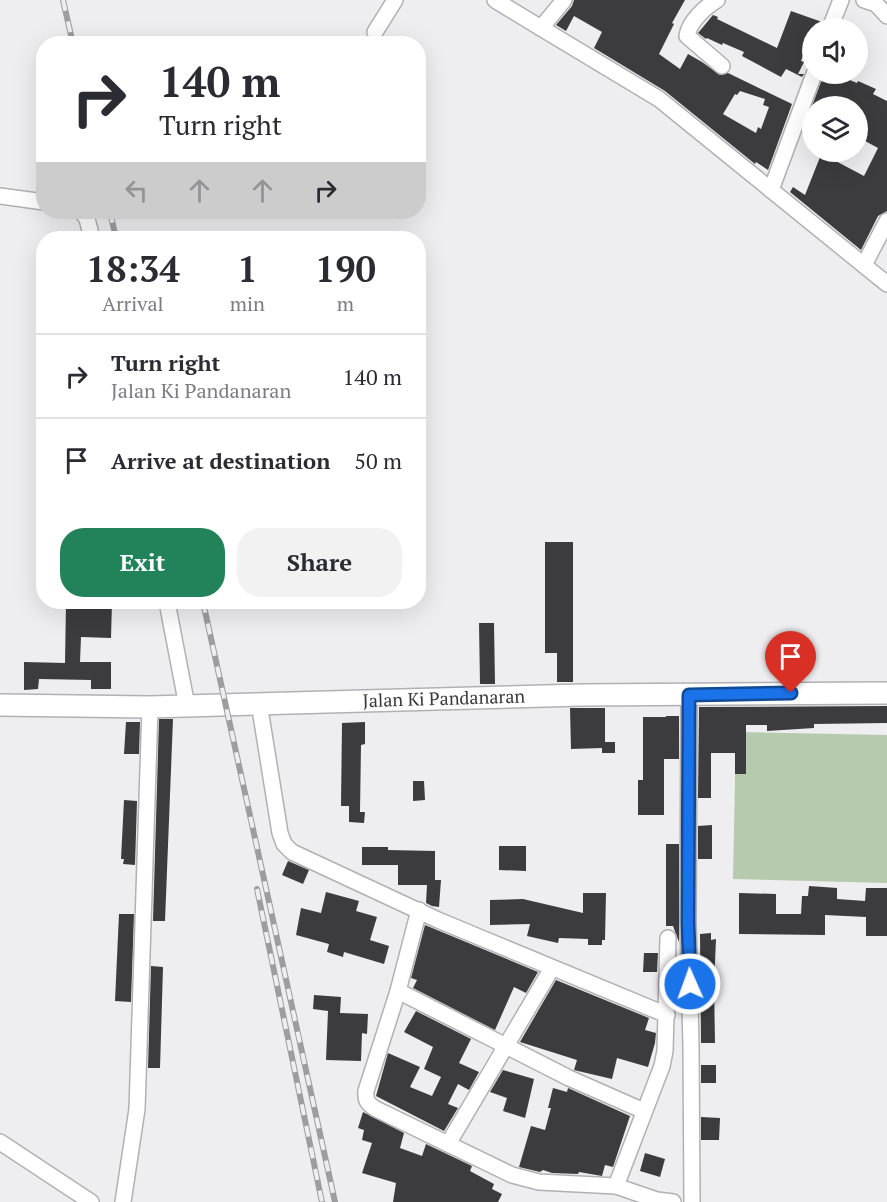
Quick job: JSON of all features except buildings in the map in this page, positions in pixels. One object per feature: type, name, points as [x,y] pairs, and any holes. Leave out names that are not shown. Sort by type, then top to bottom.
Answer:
[{"type":"main road","name":"Jalan Ki Pandanaran","points":[[0,705],[150,707],[259,703],[887,693]]},
{"type":"street","points":[[375,32],[394,0]]},
{"type":"street","points":[[495,0],[659,99],[887,284]]},
{"type":"street","points":[[541,28],[564,0]]},
{"type":"street","points":[[717,0],[693,22],[687,36],[722,66]]},
{"type":"street","points":[[834,18],[841,0]]},
{"type":"street","points":[[864,0],[876,4],[887,16]]},
{"type":"street","points":[[771,190],[810,84]]},
{"type":"street","points":[[0,196],[36,201]]},
{"type":"street","points":[[864,265],[883,237],[887,221]]},
{"type":"street","points":[[168,609],[188,705]]},
{"type":"street","points":[[689,695],[688,922],[692,1202]]},
{"type":"street","points":[[259,703],[280,833],[284,844],[292,852],[438,920],[667,1016]]},
{"type":"street","points":[[123,1202],[137,1109],[150,707]]},
{"type":"street","points":[[419,910],[398,991],[366,1091],[367,1101],[376,1109],[503,1173],[539,1182],[616,1186],[657,1200],[673,1202]]},
{"type":"street","points":[[616,1186],[662,1066],[667,1016],[668,938]]},
{"type":"street","points":[[448,1144],[552,968]]},
{"type":"street","points":[[398,991],[569,1078],[644,1110]]},
{"type":"street","points":[[2,1149],[91,1202]]},
{"type":"green space","points":[[736,732],[887,735],[887,883],[733,879]]},
{"type":"railway","points":[[63,0],[71,36]]},
{"type":"railway","points":[[112,219],[114,231]]},
{"type":"railway","points":[[205,609],[335,1202]]},
{"type":"railway","points":[[257,889],[322,1202]]},
{"type":"route","points":[[690,984],[689,695],[791,693]]}]
